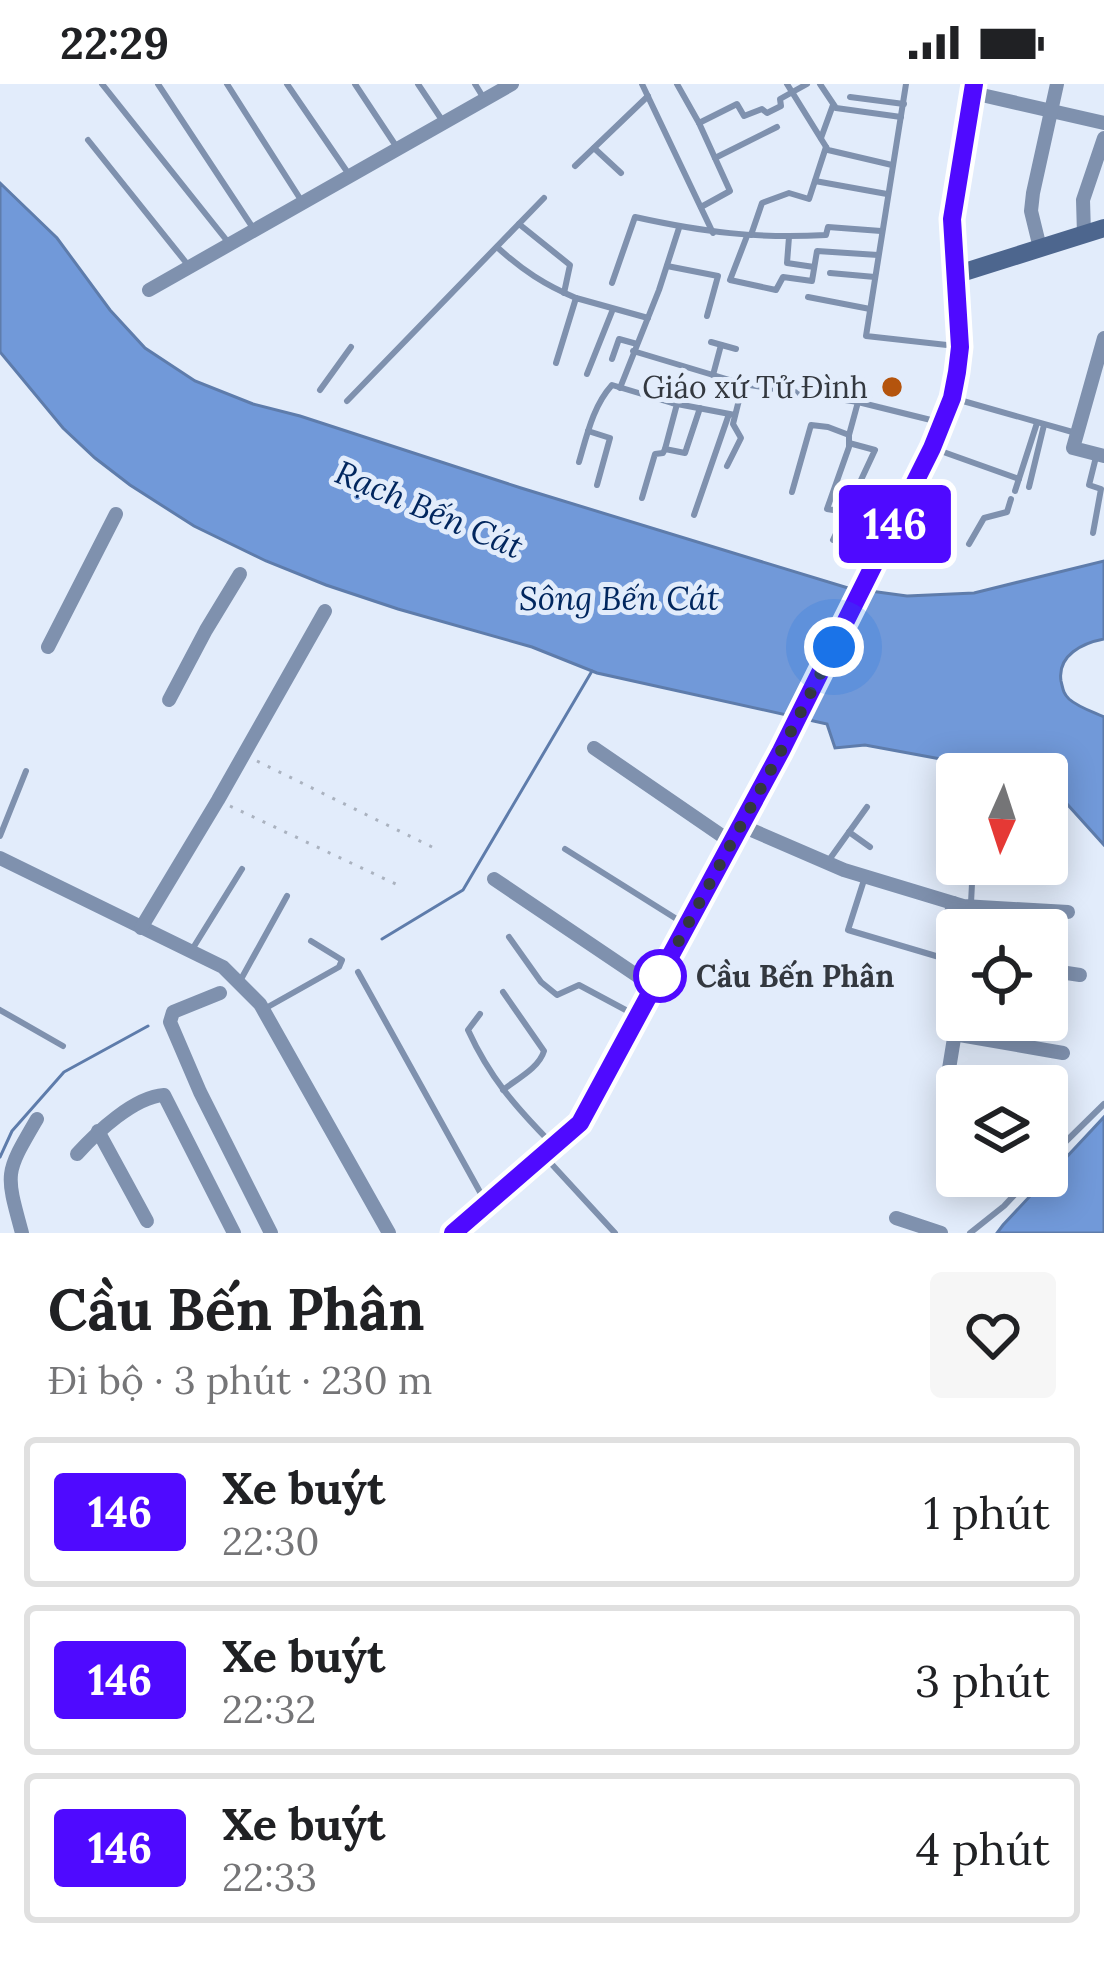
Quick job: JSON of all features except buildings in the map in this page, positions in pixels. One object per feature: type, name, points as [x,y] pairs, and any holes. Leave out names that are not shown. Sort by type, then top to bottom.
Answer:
[{"type":"main road","points":[[452,1233],[580,1123],[781,751],[932,448],[952,398],[960,347],[952,219],[974,89]]},
{"type":"main road","points":[[956,275],[1094,231]]},
{"type":"street","points":[[149,290],[512,84]]},
{"type":"street","points":[[1040,248],[1031,211],[1057,84]]},
{"type":"street","points":[[974,89],[1104,123]]},
{"type":"street","points":[[1094,231],[1082,200],[1104,138]]},
{"type":"street","points":[[1100,455],[1073,448],[1100,370],[1104,338]]},
{"type":"street","points":[[48,646],[116,514]]},
{"type":"street","points":[[169,700],[240,574]]},
{"type":"street","points":[[141,928],[325,611]]},
{"type":"street","points":[[594,748],[735,834],[953,903],[1010,909]]},
{"type":"street","points":[[0,857],[223,967],[240,981],[263,1010],[389,1233]]},
{"type":"street","points":[[494,879],[654,987]]},
{"type":"street","points":[[952,909],[953,903]]},
{"type":"street","points":[[1068,973],[1080,975]]},
{"type":"street","points":[[220,993],[173,1012],[170,1022],[272,1233]]},
{"type":"street","points":[[1014,1041],[1064,1053]]},
{"type":"street","points":[[77,1154],[98,1131],[152,1096],[164,1095],[234,1233]]},
{"type":"street","points":[[22,1233],[9,1168],[37,1119]]},
{"type":"street","points":[[98,1131],[147,1221]]},
{"type":"street","points":[[896,1218],[941,1233]]},
{"type":"lane","points":[[102,84],[231,244]]},
{"type":"lane","points":[[158,84],[255,231]]},
{"type":"lane","points":[[226,84],[303,203]]},
{"type":"lane","points":[[286,84],[350,176]]},
{"type":"lane","points":[[355,84],[398,149]]},
{"type":"lane","points":[[418,84],[444,123]]},
{"type":"lane","points":[[475,84],[485,100]]},
{"type":"lane","points":[[642,84],[713,233]]},
{"type":"lane","points":[[677,84],[730,191],[701,207]]},
{"type":"lane","points":[[787,84],[828,150],[892,165]]},
{"type":"lane","points":[[698,123],[737,104],[744,116],[762,109],[767,113],[781,106],[780,99],[807,84]]},
{"type":"lane","points":[[820,84],[836,108],[901,117]]},
{"type":"lane","points":[[907,84],[866,336],[960,347]]},
{"type":"lane","points":[[575,166],[648,96]]},
{"type":"lane","points":[[850,97],[904,104]]},
{"type":"lane","points":[[820,138],[833,104]]},
{"type":"lane","points":[[715,158],[777,127]]},
{"type":"lane","points":[[88,140],[185,270]]},
{"type":"lane","points":[[826,147],[809,200],[789,193],[762,203],[730,280],[776,290],[783,277],[812,281],[817,251],[878,255]]},
{"type":"lane","points":[[594,148],[621,173]]},
{"type":"lane","points":[[815,181],[887,194]]},
{"type":"lane","points":[[347,401],[544,198]]},
{"type":"lane","points":[[612,283],[635,217],[713,233],[826,235],[828,226],[881,231]]},
{"type":"lane","points":[[519,224],[570,265],[564,293]]},
{"type":"lane","points":[[620,388],[680,226]]},
{"type":"lane","points":[[789,237],[788,263],[814,267]]},
{"type":"lane","points":[[497,247],[545,285],[648,318]]},
{"type":"lane","points":[[667,266],[718,276],[707,316]]},
{"type":"lane","points":[[830,273],[874,277]]},
{"type":"lane","points":[[808,297],[870,309]]},
{"type":"lane","points":[[556,363],[576,298]]},
{"type":"lane","points":[[586,374],[613,309]]},
{"type":"lane","points":[[612,359],[619,339],[743,384],[858,402],[942,423]]},
{"type":"lane","points":[[713,375],[716,344],[736,349]]},
{"type":"lane","points":[[320,390],[351,347]]},
{"type":"lane","points":[[694,515],[743,384]]},
{"type":"lane","points":[[579,462],[593,413],[613,385],[732,414]]},
{"type":"lane","points":[[952,398],[1076,433]]},
{"type":"lane","points":[[847,512],[827,509],[858,402]]},
{"type":"lane","points":[[642,498],[655,454],[665,448],[677,404]]},
{"type":"lane","points":[[665,448],[685,453],[700,408]]},
{"type":"lane","points":[[727,466],[741,438],[732,414]]},
{"type":"lane","points":[[968,544],[984,518],[1007,512],[1041,424]]},
{"type":"lane","points":[[1029,488],[1041,424]]},
{"type":"lane","points":[[792,492],[811,425],[828,427],[875,450],[833,540]]},
{"type":"lane","points":[[588,431],[610,439],[597,485]]},
{"type":"lane","points":[[932,448],[1018,479]]},
{"type":"lane","points":[[1093,533],[1101,489],[1089,485],[1100,455]]},
{"type":"lane","points":[[0,836],[26,771]]},
{"type":"lane","points":[[827,863],[867,807]]},
{"type":"lane","points":[[849,832],[870,847]]},
{"type":"lane","points":[[566,849],[686,926]]},
{"type":"lane","points":[[191,951],[242,868]]},
{"type":"lane","points":[[866,877],[848,930],[936,957]]},
{"type":"lane","points":[[971,907],[972,885]]},
{"type":"lane","points":[[240,981],[287,896]]},
{"type":"lane","points":[[509,937],[557,995],[579,986],[638,1017]]},
{"type":"lane","points":[[263,1010],[339,967],[342,960],[311,941]]},
{"type":"lane","points":[[358,972],[486,1204]]},
{"type":"lane","points":[[503,992],[544,1051],[534,1067],[503,1090]]},
{"type":"lane","points":[[0,1010],[63,1046]]},
{"type":"lane","points":[[480,1014],[468,1030],[484,1065],[615,1233]]},
{"type":"lane","points":[[1068,1139],[1104,1104]]},
{"type":"lane","points":[[970,1233],[1011,1197]]},
{"type":"path","points":[[244,755],[434,848]]},
{"type":"path","points":[[218,800],[402,887]]},
{"type":"water","name":"Sông Bến Cát","points":[[0,183],[57,238],[145,348],[195,381],[253,404],[848,588],[907,596],[974,593],[1104,561],[1104,639],[1067,657],[1061,681],[1069,699],[1104,717],[1104,845],[1068,805],[1068,753],[936,753],[936,758],[865,745],[835,748],[827,724],[597,673],[532,647],[398,609],[266,561],[194,526],[95,458],[63,428],[0,352]]},
{"type":"water","points":[[1104,1117],[1104,1233],[997,1233],[1029,1197],[1068,1197],[1068,1155]]},
{"type":"waterway","points":[[382,939],[463,890],[592,671]]},
{"type":"waterway","points":[[0,1157],[12,1131],[64,1072],[148,1026]]},
{"type":"bus line","name":"146","points":[[453,1233],[580,1123],[781,751],[932,448],[952,398],[960,347],[952,219],[974,84]]},
{"type":"place","name":"Giáo xứ Tử Đình","points":[[892,387]]},
{"type":"place","name":"Cầu Bến Phân","points":[[660,976]]},
{"type":"route","points":[[660,976],[654,987],[834,647]]},
{"type":"water label","name":"Rạch Bến Cát","points":[[429,509]]}]
